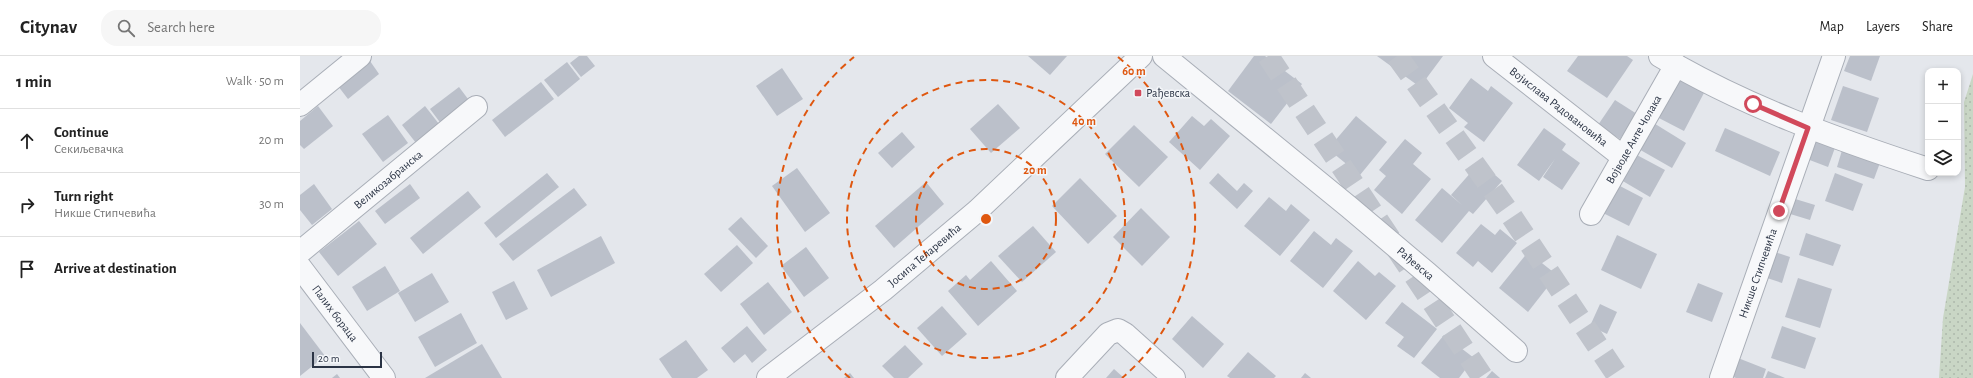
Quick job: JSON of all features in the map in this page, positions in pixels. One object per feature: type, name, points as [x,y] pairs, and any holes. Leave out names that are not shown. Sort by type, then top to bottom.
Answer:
[{"type":"street","points":[[300,105],[360,56]]},
{"type":"street","name":"Јосипа Теларевића","points":[[768,378],[883,290],[977,212],[1141,56]]},
{"type":"street","name":"Рађевска","points":[[1164,56],[1349,207],[1427,273],[1516,352]]},
{"type":"street","name":"Војислава Радовановића","points":[[1494,56],[1623,158]]},
{"type":"street","name":"Никше Стипчевића","points":[[1721,378],[1834,56]]},
{"type":"street","points":[[1668,61],[1710,84],[1808,128],[1925,168]]},
{"type":"street","name":"Војводе Анте Чолака","points":[[1591,214],[1623,158],[1668,61]]},
{"type":"street","name":"Великозабранска","points":[[300,252],[476,108]]},
{"type":"street","name":"Палих бораца","points":[[300,267],[384,378]]},
{"type":"street","points":[[1067,378],[1108,334],[1118,330],[1125,334],[1174,378]]},
{"type":"green space","points":[[1973,74],[1973,378],[1939,378],[1943,318],[1965,187],[1964,102]]},
{"type":"building","points":[[579,56],[587,56],[595,66],[581,77],[570,63]]},
{"type":"building","points":[[1028,56],[1067,56],[1050,75]]},
{"type":"building","points":[[1254,56],[1265,56],[1302,84],[1271,124],[1228,91]]},
{"type":"building","points":[[1377,56],[1443,56],[1420,87]]},
{"type":"building","points":[[1578,56],[1627,56],[1633,60],[1607,98],[1567,71]]},
{"type":"building","points":[[1850,56],[1880,56],[1871,81],[1844,71]]},
{"type":"building","points":[[370,61],[379,74],[348,99],[338,86]]},
{"type":"building","points":[[567,62],[580,79],[558,97],[544,80]]},
{"type":"building","points":[[782,68],[803,99],[777,116],[756,86]]},
{"type":"building","points":[[1676,75],[1705,91],[1684,131],[1655,116]]},
{"type":"building","points":[[1471,78],[1488,91],[1491,86],[1513,103],[1484,142],[1464,127],[1468,123],[1449,108]]},
{"type":"building","points":[[541,82],[554,99],[505,137],[492,120]]},
{"type":"building","points":[[1843,86],[1879,98],[1867,132],[1831,120]]},
{"type":"building","points":[[459,87],[471,103],[442,125],[430,109]]},
{"type":"building","points":[[1615,100],[1637,114],[1620,139],[1598,125]]},
{"type":"building","points":[[998,104],[1020,128],[991,153],[970,129]]},
{"type":"building","points":[[318,106],[333,126],[304,149],[300,145],[300,121]]},
{"type":"building","points":[[425,106],[439,124],[416,143],[402,125]]},
{"type":"building","points":[[388,115],[408,143],[383,162],[362,134]]},
{"type":"building","points":[[1192,116],[1204,126],[1211,119],[1230,136],[1200,170],[1169,142]]},
{"type":"building","points":[[1356,116],[1387,142],[1360,175],[1328,149]]},
{"type":"building","points":[[1652,122],[1686,143],[1672,168],[1637,148]]},
{"type":"building","points":[[1134,125],[1168,157],[1139,187],[1105,154]]},
{"type":"building","points":[[1544,128],[1566,144],[1562,150],[1580,163],[1562,190],[1543,177],[1555,159],[1539,181],[1517,165]]},
{"type":"building","points":[[1725,128],[1780,152],[1770,176],[1715,151]]},
{"type":"building","points":[[902,132],[915,147],[892,168],[878,153]]},
{"type":"building","points":[[1814,137],[1836,145],[1828,167],[1807,159]]},
{"type":"building","points":[[1405,139],[1422,153],[1413,164],[1431,179],[1402,214],[1374,190],[1386,176],[1379,170]]},
{"type":"building","points":[[1843,147],[1881,160],[1874,179],[1837,167]]},
{"type":"building","points":[[1635,154],[1665,170],[1650,197],[1621,180]]},
{"type":"building","points":[[1480,162],[1502,181],[1473,214],[1469,211],[1442,243],[1415,220],[1442,188],[1462,205],[1451,195]]},
{"type":"building","points":[[797,168],[830,213],[805,232],[772,186]]},
{"type":"building","points":[[547,173],[559,187],[496,238],[484,223]]},
{"type":"building","points":[[1218,173],[1237,191],[1244,183],[1253,191],[1237,209],[1209,183]]},
{"type":"building","points":[[1835,173],[1863,184],[1853,211],[1825,201]]},
{"type":"building","points":[[1080,178],[1117,216],[1088,244],[1052,206]]},
{"type":"building","points":[[926,182],[944,204],[894,248],[875,226]]},
{"type":"building","points":[[314,184],[332,209],[312,225],[300,210],[300,195]]},
{"type":"building","points":[[410,184],[420,198],[385,224],[375,211]]},
{"type":"building","points":[[1618,185],[1643,198],[1629,226],[1603,213]]},
{"type":"building","points":[[574,188],[587,205],[513,261],[499,244]]},
{"type":"building","points":[[468,191],[481,207],[423,254],[410,238]]},
{"type":"building","points":[[1269,197],[1286,211],[1291,204],[1310,220],[1280,256],[1244,226]]},
{"type":"building","points":[[1792,198],[1815,205],[1810,220],[1787,213]]},
{"type":"building","points":[[1141,208],[1170,237],[1142,266],[1113,237]]},
{"type":"building","points":[[741,217],[768,246],[756,258],[728,229]]},
{"type":"building","points":[[359,221],[377,244],[338,276],[319,252]]},
{"type":"building","points":[[1481,224],[1495,235],[1500,229],[1517,243],[1492,273],[1478,261],[1473,267],[1456,253]]},
{"type":"building","points":[[1033,226],[1056,252],[1022,282],[998,256]]},
{"type":"building","points":[[1314,231],[1331,245],[1336,238],[1353,251],[1323,288],[1290,261]]},
{"type":"building","points":[[1806,233],[1841,245],[1833,266],[1799,255]]},
{"type":"building","points":[[1617,235],[1657,254],[1641,289],[1601,270]]},
{"type":"building","points":[[601,236],[615,263],[551,297],[537,270]]},
{"type":"building","points":[[737,245],[753,263],[721,292],[704,274]]},
{"type":"building","points":[[806,247],[829,278],[804,297],[781,266]]},
{"type":"building","points":[[1772,251],[1790,257],[1782,283],[1764,277]]},
{"type":"building","points":[[1528,252],[1557,275],[1528,312],[1499,288]]},
{"type":"building","points":[[991,261],[1017,291],[978,326],[948,291],[966,275],[970,280]]},
{"type":"building","points":[[1358,261],[1375,276],[1379,272],[1396,286],[1366,320],[1333,291]]},
{"type":"building","points":[[385,266],[400,291],[367,311],[352,287]]},
{"type":"building","points":[[432,273],[449,302],[415,322],[398,293]]},
{"type":"building","points":[[1798,278],[1832,289],[1820,328],[1785,317]]},
{"type":"building","points":[[514,281],[528,309],[506,320],[492,292]]},
{"type":"building","points":[[768,282],[792,312],[764,335],[740,304]]},
{"type":"building","points":[[1698,283],[1723,293],[1712,322],[1686,312]]},
{"type":"building","points":[[1402,302],[1437,329],[1414,358],[1397,346],[1404,337],[1385,323]]},
{"type":"building","points":[[1600,304],[1617,312],[1607,334],[1590,326]]},
{"type":"building","points":[[942,306],[967,334],[942,356],[917,328]]},
{"type":"building","points":[[461,313],[477,343],[435,367],[418,337]]},
{"type":"building","points":[[1192,316],[1224,344],[1203,368],[1172,339]]},
{"type":"building","points":[[300,323],[325,356],[300,376]]},
{"type":"building","points":[[747,326],[767,350],[752,363],[745,354],[734,363],[721,348]]},
{"type":"building","points":[[1782,326],[1816,338],[1805,369],[1771,358]]},
{"type":"building","points":[[1444,335],[1474,358],[1459,378],[1440,378],[1421,363]]},
{"type":"building","points":[[686,340],[708,370],[697,378],[672,378],[659,359]]},
{"type":"building","points":[[482,344],[502,378],[425,378]]},
{"type":"building","points":[[905,345],[923,364],[908,378],[894,378],[882,366]]},
{"type":"building","points":[[1248,352],[1276,376],[1274,378],[1230,378],[1227,376]]},
{"type":"building","points":[[1738,358],[1766,369],[1763,378],[1736,378],[1731,376]]},
{"type":"building","points":[[1114,369],[1124,378],[1106,378]]},
{"type":"building","points":[[1492,371],[1500,378],[1486,378]]},
{"type":"building","points":[[1768,371],[1785,378],[1765,378]]},
{"type":"building","points":[[850,373],[854,378],[844,378]]},
{"type":"building","points":[[1305,373],[1311,378],[1301,378]]},
{"type":"building","points":[[337,374],[340,378],[332,378]]},
{"type":"tunnel","points":[[1268,56],[1483,378]]},
{"type":"tunnel","points":[[1397,56],[1510,214],[1619,378]]},
{"type":"place","name":"Рађевска","points":[[1138,93]]},
{"type":"route","points":[[1753,104],[1808,128],[1779,211]]}]
